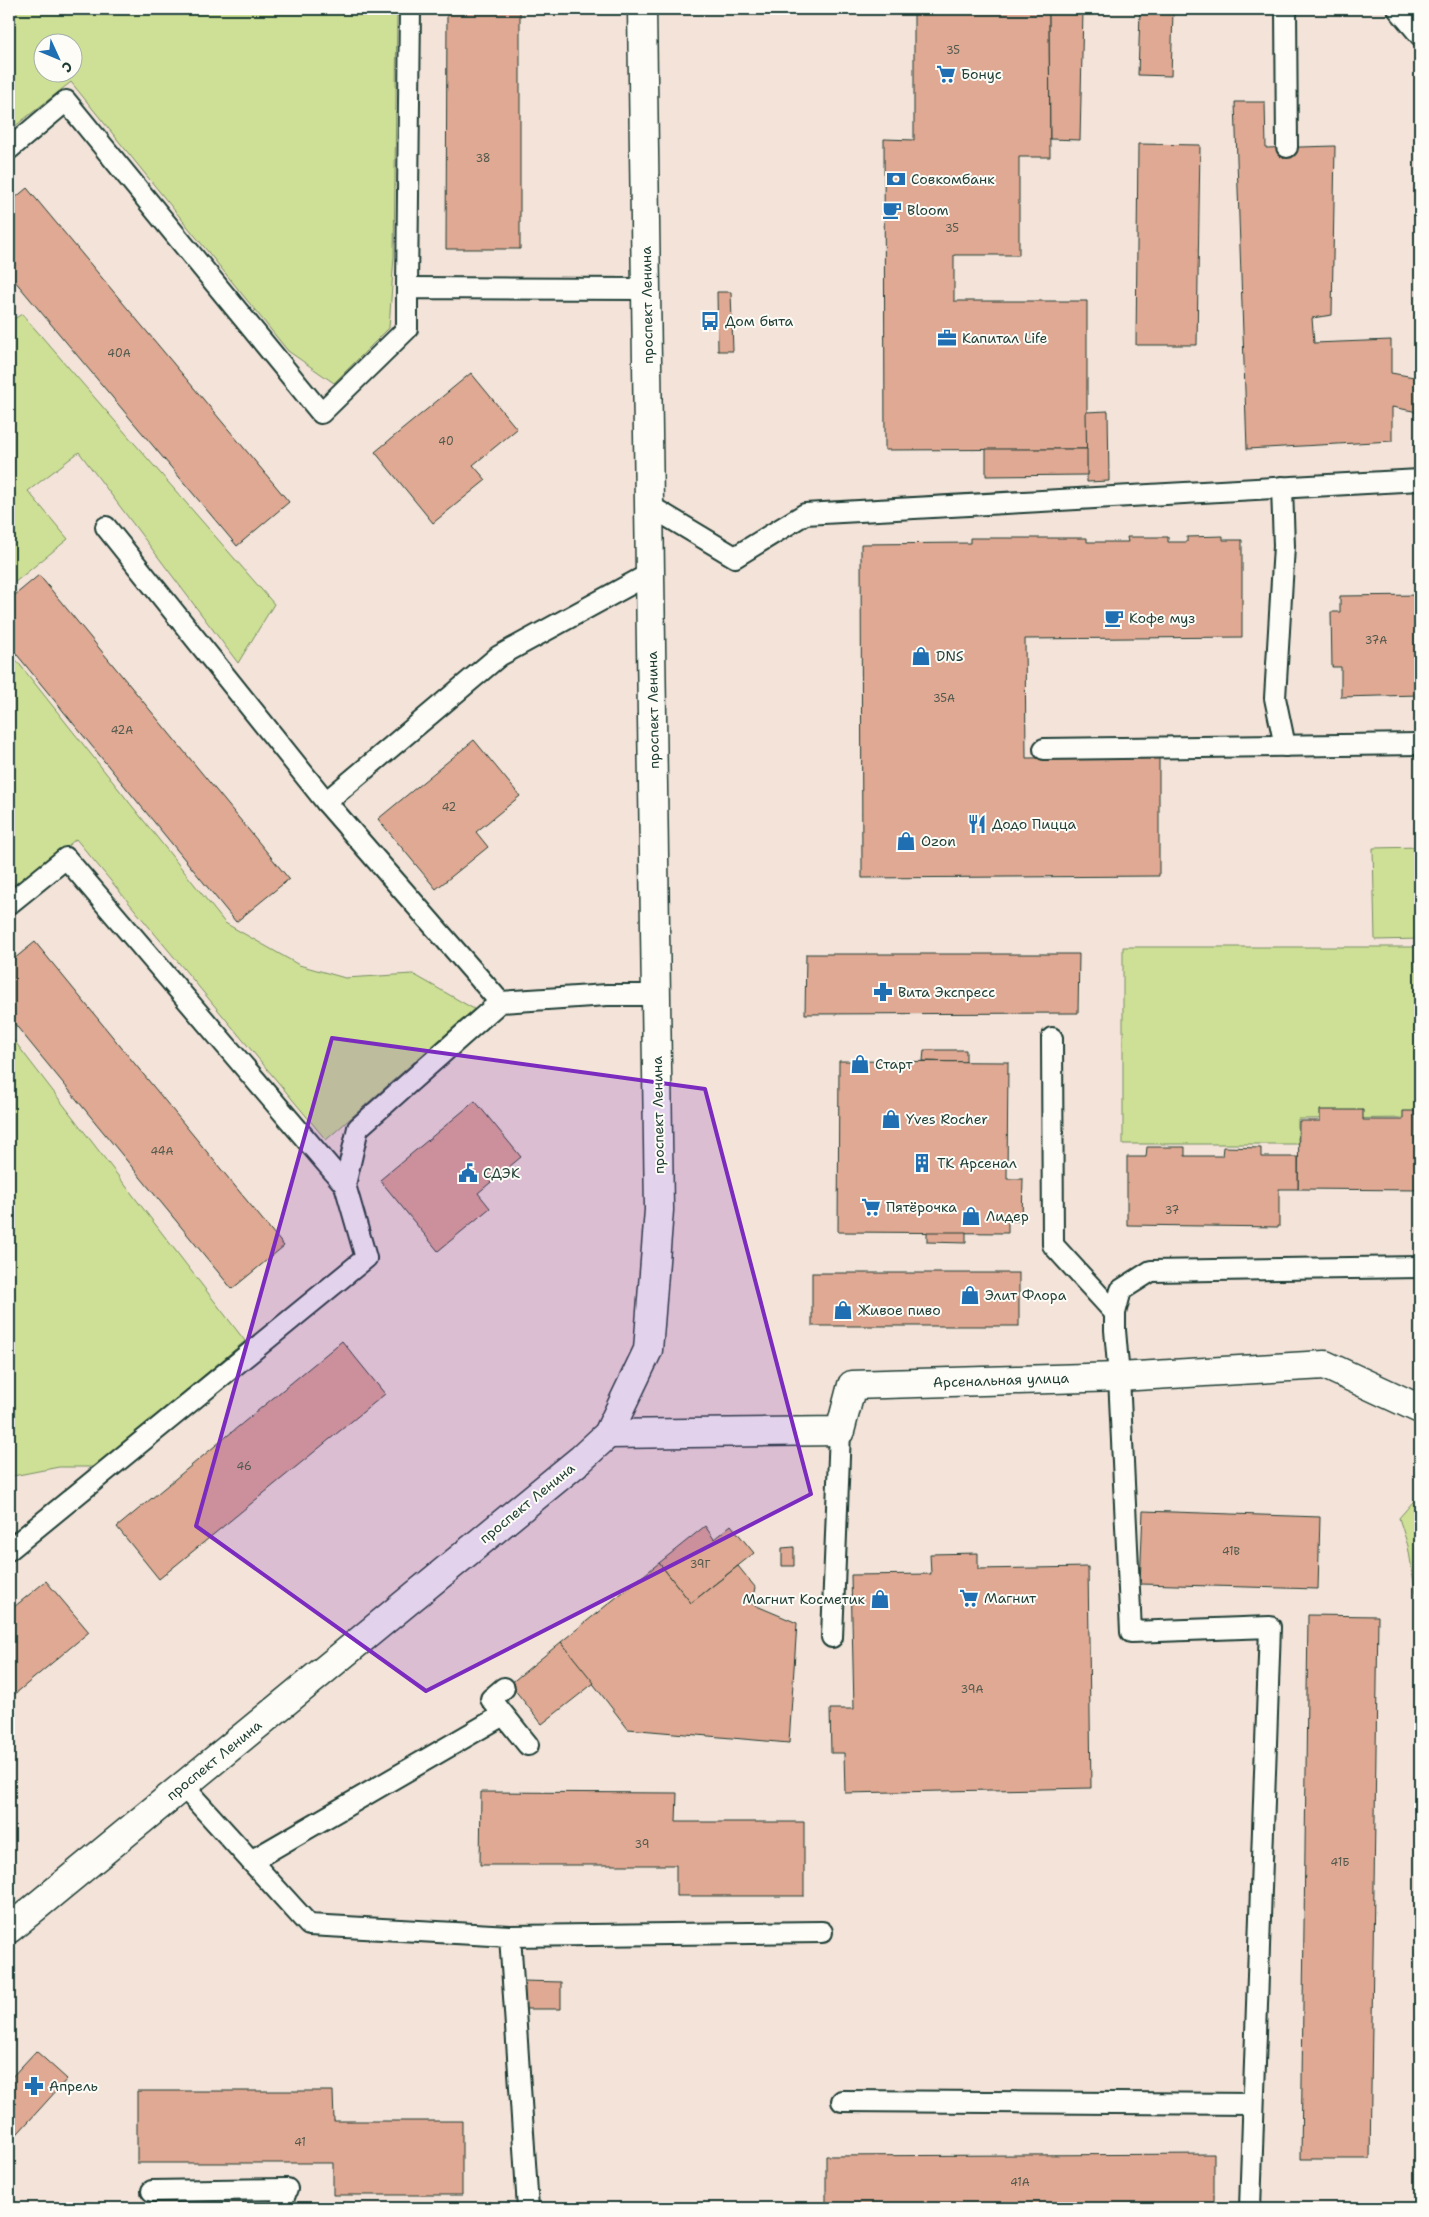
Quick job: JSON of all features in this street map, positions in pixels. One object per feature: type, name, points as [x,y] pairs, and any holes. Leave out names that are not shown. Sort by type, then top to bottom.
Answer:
[{"type":"main road","name":"проспект Ленина","points":[[9,1929],[581,1460],[608,1434],[648,1350],[659,1210],[652,572],[642,9]]},
{"type":"main road","name":"Арсенальная улица","points":[[840,1431],[852,1385],[1119,1377],[1324,1365],[1420,1409]]},
{"type":"main road","points":[[608,1434],[840,1431]]},
{"type":"lane","points":[[9,150],[66,101],[321,413],[407,329],[410,9]]},
{"type":"lane","points":[[1286,9],[1287,147]]},
{"type":"lane","points":[[1398,9],[1420,35]]},
{"type":"lane","points":[[407,288],[646,289]]},
{"type":"lane","points":[[650,506],[735,557],[805,514],[1420,480]]},
{"type":"lane","points":[[1282,487],[1284,546],[1275,698],[1286,746]]},
{"type":"lane","points":[[106,527],[326,802],[500,1002]]},
{"type":"lane","points":[[326,802],[499,656],[652,572]]},
{"type":"lane","points":[[1044,749],[1420,744]]},
{"type":"lane","points":[[9,904],[66,858],[345,1185],[366,1258],[9,1550]]},
{"type":"lane","points":[[345,1185],[358,1128],[500,1002],[607,995],[656,995]]},
{"type":"lane","points":[[1052,1038],[1053,1245],[1116,1313]]},
{"type":"lane","points":[[1250,2208],[1270,1627],[1131,1632],[1119,1377],[1115,1330],[1116,1313],[1121,1290],[1151,1271],[1420,1267]]},
{"type":"lane","points":[[832,1637],[840,1431]]},
{"type":"lane","points":[[504,1688],[491,1699],[528,1744]]},
{"type":"lane","points":[[251,1861],[503,1715]]},
{"type":"lane","points":[[182,1786],[309,1925],[510,1936],[822,1932]]},
{"type":"lane","points":[[510,1936],[528,2208]]},
{"type":"lane","points":[[842,2101],[1253,2104]]},
{"type":"lane","points":[[152,2191],[287,2189],[280,2208]]},
{"type":"highlighted area","points":[[332,1038],[705,1089],[811,1494],[426,1691],[196,1526]]},
{"type":"green space","points":[[9,9],[397,9],[394,256],[389,328],[334,383],[288,351],[71,82],[9,131]]},
{"type":"green space","points":[[22,314],[274,604],[238,663],[79,452],[28,491],[68,539],[9,587],[9,322]]},
{"type":"green space","points":[[9,651],[225,923],[299,965],[345,978],[413,974],[474,1009],[326,1140],[76,839],[9,895]]},
{"type":"green space","points":[[1420,847],[1420,939],[1375,940],[1373,848]]},
{"type":"green space","points":[[1123,947],[1420,947],[1420,1118],[1298,1119],[1298,1144],[1123,1144]]},
{"type":"green space","points":[[9,1034],[245,1341],[95,1467],[59,1467],[13,1476],[9,1481]]},
{"type":"green space","points":[[1419,1495],[1420,1618],[1408,1546],[1399,1518]]},
{"type":"building","points":[[447,9],[520,9],[520,249],[446,249]]},
{"type":"building","points":[[1049,10],[1050,157],[1019,157],[1019,255],[954,255],[954,301],[1087,301],[1087,449],[885,450],[884,139],[914,140],[914,11]]},
{"type":"building","points":[[1049,10],[1083,10],[1080,140],[1050,139]]},
{"type":"building","points":[[1140,11],[1173,11],[1171,76],[1138,75]]},
{"type":"building","points":[[1235,102],[1265,102],[1266,148],[1335,146],[1332,315],[1312,318],[1314,343],[1391,340],[1391,373],[1420,378],[1420,417],[1413,411],[1392,407],[1392,441],[1247,449]]},
{"type":"building","points":[[1138,144],[1200,145],[1197,345],[1136,345]]},
{"type":"building","points":[[27,188],[289,502],[237,546],[9,274],[9,203]]},
{"type":"building","points":[[717,292],[731,292],[733,351],[718,351]]},
{"type":"building","points":[[471,373],[517,429],[473,465],[486,480],[433,523],[375,452]]},
{"type":"building","points":[[1108,411],[1109,481],[1087,482],[1086,412]]},
{"type":"building","points":[[986,449],[1087,449],[1087,475],[986,476]]},
{"type":"building","points":[[1223,536],[1223,540],[1242,540],[1242,637],[1025,639],[1026,758],[1159,757],[1159,876],[862,878],[861,544],[970,543],[970,538],[1087,538],[1087,542],[1128,542],[1127,537],[1168,537],[1168,542],[1187,542],[1187,537]]},
{"type":"building","points":[[39,575],[289,879],[236,922],[9,645],[9,600]]},
{"type":"building","points":[[1420,595],[1420,695],[1341,697],[1341,667],[1332,667],[1331,612],[1340,612],[1340,596]]},
{"type":"building","points":[[474,740],[520,796],[476,832],[488,847],[436,889],[378,819]]},
{"type":"building","points":[[35,942],[284,1246],[232,1289],[9,1017],[9,963]]},
{"type":"building","points":[[806,954],[1079,954],[1078,1013],[805,1014]]},
{"type":"building","points":[[924,1050],[966,1050],[966,1062],[923,1061]]},
{"type":"building","name":"ТК Арсенал","points":[[839,1061],[1008,1062],[1007,1179],[1023,1179],[1022,1221],[1008,1221],[1008,1233],[838,1232]]},
{"type":"building","points":[[475,1101],[521,1157],[478,1193],[490,1208],[438,1251],[380,1180]]},
{"type":"building","points":[[1320,1110],[1363,1110],[1363,1120],[1403,1120],[1403,1111],[1420,1111],[1420,1190],[1298,1189],[1299,1121],[1320,1121]]},
{"type":"building","points":[[1147,1147],[1185,1147],[1185,1156],[1222,1156],[1223,1147],[1261,1148],[1261,1157],[1298,1157],[1298,1189],[1279,1189],[1279,1227],[1127,1225],[1127,1157],[1146,1157]]},
{"type":"building","points":[[927,1232],[966,1232],[966,1243],[927,1242]]},
{"type":"building","points":[[812,1273],[1019,1273],[1019,1326],[812,1326]]},
{"type":"building","points":[[342,1341],[385,1394],[159,1579],[117,1527]]},
{"type":"building","points":[[1143,1511],[1320,1517],[1318,1589],[1140,1584]]},
{"type":"building","points":[[731,1525],[754,1553],[691,1603],[659,1563],[705,1526],[714,1539]]},
{"type":"building","points":[[794,1547],[794,1566],[782,1566],[782,1548]]},
{"type":"building","points":[[978,1553],[978,1569],[1088,1567],[1091,1788],[845,1793],[844,1753],[831,1753],[830,1709],[854,1709],[851,1575],[931,1574],[930,1554]]},
{"type":"building","points":[[659,1563],[691,1603],[738,1566],[755,1587],[752,1604],[797,1623],[789,1743],[628,1729],[561,1642]]},
{"type":"building","points":[[46,1581],[89,1632],[9,1699],[9,1611]]},
{"type":"building","points":[[1308,1615],[1378,1616],[1370,2159],[1301,2159]]},
{"type":"building","points":[[561,1642],[594,1683],[542,1724],[510,1684]]},
{"type":"building","points":[[481,1792],[677,1793],[676,1822],[804,1822],[804,1896],[676,1896],[676,1865],[480,1865]]},
{"type":"building","points":[[523,1981],[561,1982],[561,2009],[523,2009]]},
{"type":"building","points":[[36,2051],[67,2079],[9,2143],[9,2080]]},
{"type":"building","points":[[137,2091],[333,2091],[334,2121],[462,2121],[462,2195],[333,2195],[333,2163],[137,2163]]},
{"type":"building","points":[[1214,2154],[1214,2208],[826,2208],[826,2156]]},
{"type":"place","name":"Бонус","points":[[946,74]]},
{"type":"place","name":"Совкомбанк","points":[[896,179]]},
{"type":"place","name":"Bloom","points":[[892,210]]},
{"type":"place","name":"Дом быта","points":[[710,321]]},
{"type":"place","name":"Капитал Life","points":[[947,338]]},
{"type":"place","name":"Кофе муз","points":[[1114,618]]},
{"type":"place","name":"DNS","points":[[921,656]]},
{"type":"place","name":"Додо Пицца","points":[[977,824]]},
{"type":"place","name":"Ozon","points":[[906,841]]},
{"type":"place","name":"Вита Экспресс","points":[[883,992]]},
{"type":"place","name":"Старт","points":[[860,1064]]},
{"type":"place","name":"Yves Rocher","points":[[891,1119]]},
{"type":"place","name":"ТК Арсенал","points":[[922,1163]]},
{"type":"place","name":"СДЭК","points":[[468,1173]]},
{"type":"place","name":"Пятёрочка","points":[[871,1207]]},
{"type":"place","name":"Лидер","points":[[971,1216]]},
{"type":"place","name":"Элит Флора","points":[[970,1295]]},
{"type":"place","name":"Живое пиво","points":[[843,1310]]},
{"type":"place","name":"Магнит","points":[[969,1598]]},
{"type":"place","name":"Магнит Косметик","points":[[880,1599]]},
{"type":"place","name":"Апрель","points":[[34,2086]]}]
